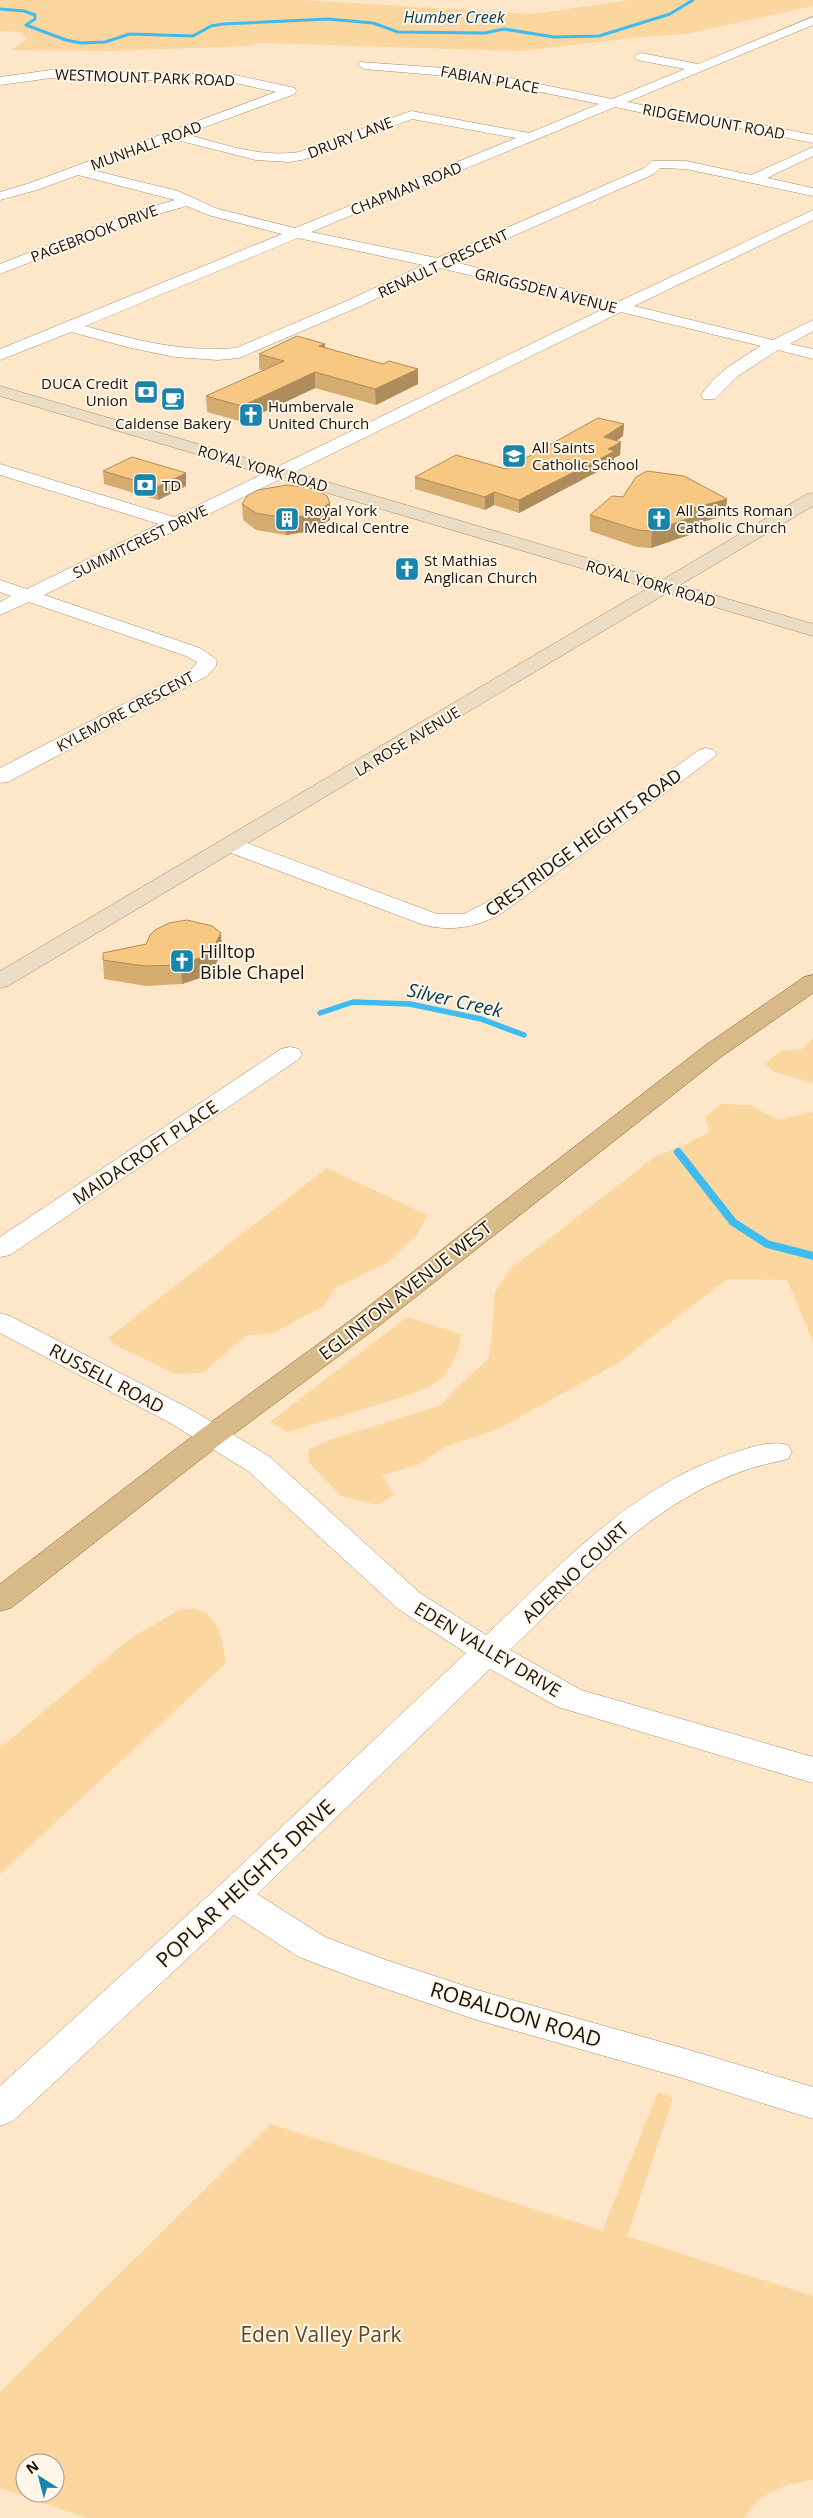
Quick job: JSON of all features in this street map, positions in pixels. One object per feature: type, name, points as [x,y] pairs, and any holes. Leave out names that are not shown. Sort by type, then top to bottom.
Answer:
[{"type":"main road","name":"EGLINTON AVENUE WEST","points":[[0,1600],[213,1435],[361,1326],[712,1052],[813,982]]},
{"type":"street","name":"CHAPMAN ROAD","points":[[0,354],[813,21]]},
{"type":"street","points":[[641,56],[699,68]]},
{"type":"street","name":"FABIAN PLACE","points":[[364,66],[472,74],[615,103]]},
{"type":"street","name":"WESTMOUNT PARK ROAD","points":[[0,81],[50,74],[113,74],[235,79],[290,91]]},
{"type":"street","name":"MUNHALL ROAD","points":[[0,196],[77,170],[290,91]]},
{"type":"street","name":"RIDGEMOUNT ROAD","points":[[615,103],[813,139]]},
{"type":"street","name":"DRURY LANE","points":[[172,135],[286,159],[302,156],[411,115],[426,116],[529,138]]},
{"type":"street","points":[[753,179],[813,151]]},
{"type":"street","name":"RENAULT CRESCENT","points":[[69,326],[156,349],[225,355],[239,352],[369,297],[438,263],[649,171],[657,164],[677,163],[813,192]]},
{"type":"street","name":"GRIGGSDEN AVENUE","points":[[77,170],[173,194],[214,212],[296,233],[438,263],[813,354]]},
{"type":"street","name":"PAGEBROOK DRIVE","points":[[0,269],[134,216],[188,201]]},
{"type":"street","points":[[280,474],[440,393],[813,214]]},
{"type":"street","points":[[709,395],[722,379],[737,368],[813,325]]},
{"type":"street","name":"ROYAL YORK ROAD","points":[[0,391],[813,630]]},
{"type":"street","points":[[0,469],[177,524]]},
{"type":"street","name":"SUMMITCREST DRIVE","points":[[0,609],[280,474]]},
{"type":"street","name":"LA ROSE AVENUE","points":[[0,981],[813,498]]},
{"type":"street","points":[[0,586],[27,596]]},
{"type":"street","name":"KYLEMORE CRESCENT","points":[[0,777],[206,666],[207,660],[192,652],[27,596]]},
{"type":"street","name":"CRESTRIDGE HEIGHTS ROAD","points":[[231,845],[432,920],[446,923],[467,922],[484,915],[497,906],[706,754]]},
{"type":"street","name":"MAIDACROFT PLACE","points":[[0,1249],[290,1054]]},
{"type":"street","name":"RUSSELL ROAD","points":[[0,1322],[213,1435]]},
{"type":"street","name":"EDEN VALLEY DRIVE","points":[[213,1435],[259,1464],[409,1601],[486,1652],[570,1699],[813,1770]]},
{"type":"street","name":"ADERNO COURT","points":[[486,1652],[526,1617],[605,1540],[657,1501],[712,1470],[755,1456],[777,1452]]},
{"type":"street","name":"POPLAR HEIGHTS DRIVE","points":[[0,2110],[232,1896],[486,1652]]},
{"type":"street","name":"ROBALDON ROAD","points":[[232,1896],[312,1947],[370,1969],[477,2005],[679,2062],[813,2103]]},
{"type":"green space","points":[[0,0],[300,0],[533,14],[630,0],[813,0],[813,6],[686,34],[641,37],[521,51],[260,43],[249,46],[112,51],[11,50],[27,39],[21,32],[0,31]]},
{"type":"green space","points":[[813,1037],[813,1083],[774,1072],[765,1064],[781,1051],[803,1049]]},
{"type":"green space","points":[[721,1104],[750,1105],[778,1120],[813,1112],[813,1342],[787,1280],[727,1279],[618,1363],[496,1430],[445,1447],[420,1464],[382,1475],[394,1495],[377,1505],[340,1496],[309,1462],[308,1450],[329,1440],[442,1405],[454,1390],[488,1359],[495,1292],[509,1270],[656,1156],[681,1147],[709,1132],[705,1117]]},
{"type":"green space","points":[[327,1168],[427,1215],[418,1234],[387,1263],[335,1288],[324,1306],[273,1333],[245,1336],[203,1373],[175,1374],[115,1345],[108,1338]]},
{"type":"green space","points":[[407,1317],[461,1334],[459,1348],[451,1366],[442,1378],[429,1387],[409,1395],[288,1432],[270,1422]]},
{"type":"green space","points":[[181,1609],[199,1610],[213,1620],[222,1641],[225,1664],[0,1874],[0,1748],[131,1638]]},
{"type":"green space","name":"Eden Valley Park","points":[[658,2092],[673,2098],[627,2236],[813,2296],[813,2480],[782,2487],[766,2495],[758,2501],[744,2518],[87,2518],[44,2503],[65,2503],[65,2453],[15,2453],[15,2493],[0,2488],[0,2392],[271,2124],[602,2231]]},
{"type":"building","points":[[297,336],[325,344],[319,346],[383,364],[389,361],[418,369],[375,389],[315,372],[242,406],[206,396],[284,361],[259,354]]},
{"type":"building","name":"All Saints Catholic School","points":[[598,418],[624,424],[604,437],[621,442],[608,449],[615,451],[519,500],[494,492],[485,497],[415,477],[456,455],[506,469]]},
{"type":"building","points":[[132,457],[186,473],[157,487],[103,471]]},
{"type":"building","points":[[647,471],[684,476],[727,499],[679,512],[690,518],[652,531],[638,530],[590,515],[612,496],[623,497],[636,477]]},
{"type":"building","points":[[287,485],[316,489],[327,496],[330,503],[311,515],[286,518],[256,513],[242,504],[248,495],[258,490]]},
{"type":"building","points":[[187,920],[212,926],[221,933],[212,950],[199,958],[181,965],[145,966],[103,960],[103,953],[146,944],[150,935],[155,930],[169,923]]},
{"type":"waterway","name":"Humber Creek","points":[[0,9],[24,11],[35,15],[35,19],[26,25],[66,40],[81,43],[105,42],[130,34],[193,36],[211,26],[223,24],[328,19],[373,23],[398,32],[485,33],[504,29],[554,37],[599,36],[670,14],[693,0]]},
{"type":"waterway","name":"Silver Creek","points":[[320,1013],[353,1002],[410,1004],[481,1019],[524,1035]]},
{"type":"waterway","name":"Silver Creek","points":[[678,1152],[733,1222],[767,1244],[813,1256]]},
{"type":"place","name":"DUCA Credit Union","points":[[146,392]]},
{"type":"place","name":"Caldense Bakery","points":[[173,399]]},
{"type":"place","name":"Humbervale United Church","points":[[251,415]]},
{"type":"place","name":"All Saints Catholic School","points":[[514,456]]},
{"type":"place","name":"TD","points":[[145,485]]},
{"type":"place","name":"Royal York Medical Centre","points":[[287,519]]},
{"type":"place","name":"All Saints Roman Catholic Church","points":[[659,519]]},
{"type":"place","name":"St Mathias Anglican Church","points":[[407,569]]},
{"type":"place","name":"Hilltop Bible Chapel","points":[[182,961]]}]
